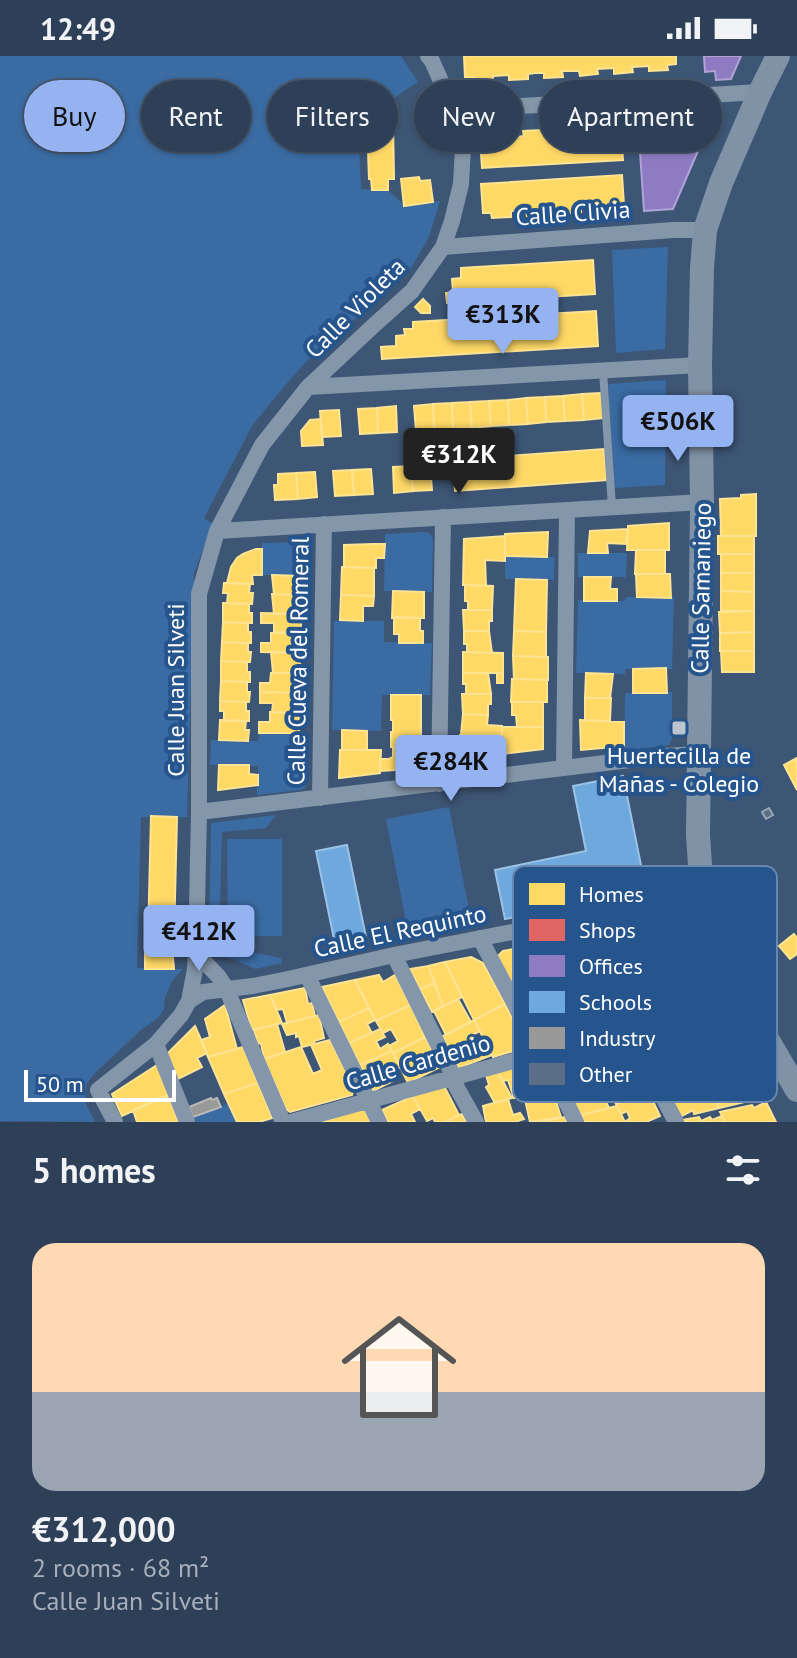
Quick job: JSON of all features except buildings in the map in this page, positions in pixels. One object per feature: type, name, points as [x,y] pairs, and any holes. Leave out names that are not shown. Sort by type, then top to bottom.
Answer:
[{"type":"street","name":"Calle Violeta","points":[[428,56],[441,80]]},
{"type":"street","name":"Calle Samaniego","points":[[700,866],[700,365],[705,230],[721,183],[778,56]]},
{"type":"street","points":[[523,106],[760,92]]},
{"type":"street","name":"Calle Violeta","points":[[217,531],[262,445],[308,387],[412,291],[443,247],[461,184],[463,152]]},
{"type":"street","name":"Calle Clivia","points":[[443,247],[705,230]]},
{"type":"street","points":[[308,387],[700,365]]},
{"type":"street","points":[[217,531],[702,502]]},
{"type":"street","points":[[564,768],[567,510]]},
{"type":"street","points":[[439,784],[443,517]]},
{"type":"street","name":"Calle Cueva del Romeral","points":[[320,798],[324,524]]},
{"type":"street","name":"Calle Juan Silveti","points":[[189,1001],[196,953],[199,594],[217,531]]},
{"type":"street","points":[[199,812],[699,754]]},
{"type":"street","name":"Calle El Requinto","points":[[189,1001],[203,992],[253,986],[513,931]]},
{"type":"street","points":[[480,938],[513,1001]]},
{"type":"street","points":[[196,953],[226,988],[283,1122]]},
{"type":"street","points":[[394,955],[476,1122]]},
{"type":"street","points":[[307,975],[379,1122]]},
{"type":"street","points":[[115,1122],[98,1090],[156,1044],[189,1001]]},
{"type":"street","points":[[156,1044],[187,1122]]},
{"type":"street","name":"Calle Samaniego","points":[[777,1056],[797,1090]]},
{"type":"street","name":"Calle Cardenio","points":[[291,1122],[312,1119],[513,1060]]},
{"type":"street","points":[[566,1102],[576,1122]]},
{"type":"street","points":[[665,1102],[676,1122]]},
{"type":"lane","points":[[603,371],[612,507]]},
{"type":"shaded area","points":[[0,56],[401,56],[417,80],[398,95],[398,80],[267,80],[267,152],[359,152],[361,189],[388,190],[405,206],[440,201],[429,237],[410,270],[369,308],[323,343],[288,382],[252,426],[204,518],[213,524],[194,573],[187,817],[141,817],[137,968],[183,969],[172,981],[164,1009],[158,1018],[141,1030],[86,1085],[85,1102],[95,1122],[0,1121]]},
{"type":"shaded area","points":[[668,247],[665,349],[616,353],[612,250]]},
{"type":"shaded area","points":[[666,380],[665,485],[615,488],[608,384]]},
{"type":"shaded area","points":[[385,534],[430,534],[433,540],[432,592],[384,591]]},
{"type":"shaded area","points":[[303,542],[311,548],[310,576],[262,575],[262,543]]},
{"type":"shaded area","points":[[578,553],[627,553],[626,577],[578,577]]},
{"type":"shaded area","points":[[505,556],[555,557],[554,580],[505,579]]},
{"type":"shaded area","points":[[626,597],[674,597],[672,669],[625,669],[625,674],[576,673],[578,600],[625,601]]},
{"type":"shaded area","points":[[334,621],[384,621],[384,642],[432,643],[430,695],[382,695],[381,731],[332,730]]},
{"type":"shaded area","points":[[672,692],[672,739],[669,745],[624,751],[625,693]]},
{"type":"shaded area","points":[[259,733],[308,734],[305,788],[257,795],[258,766],[210,765],[211,740],[258,741]]},
{"type":"shaded area","points":[[449,807],[471,920],[408,932],[386,819]]},
{"type":"shaded area","points":[[276,815],[266,828],[222,832],[219,946],[281,958],[282,963],[255,969],[214,955],[209,950],[211,823]]},
{"type":"shaded area","points":[[227,839],[282,839],[282,936],[228,936]]},
{"type":"shaded area","points":[[229,1103],[237,1122],[195,1122],[193,1117]]},
{"type":"place","name":"Huertecilla de Mañas - Colegio","points":[[679,728]]}]
